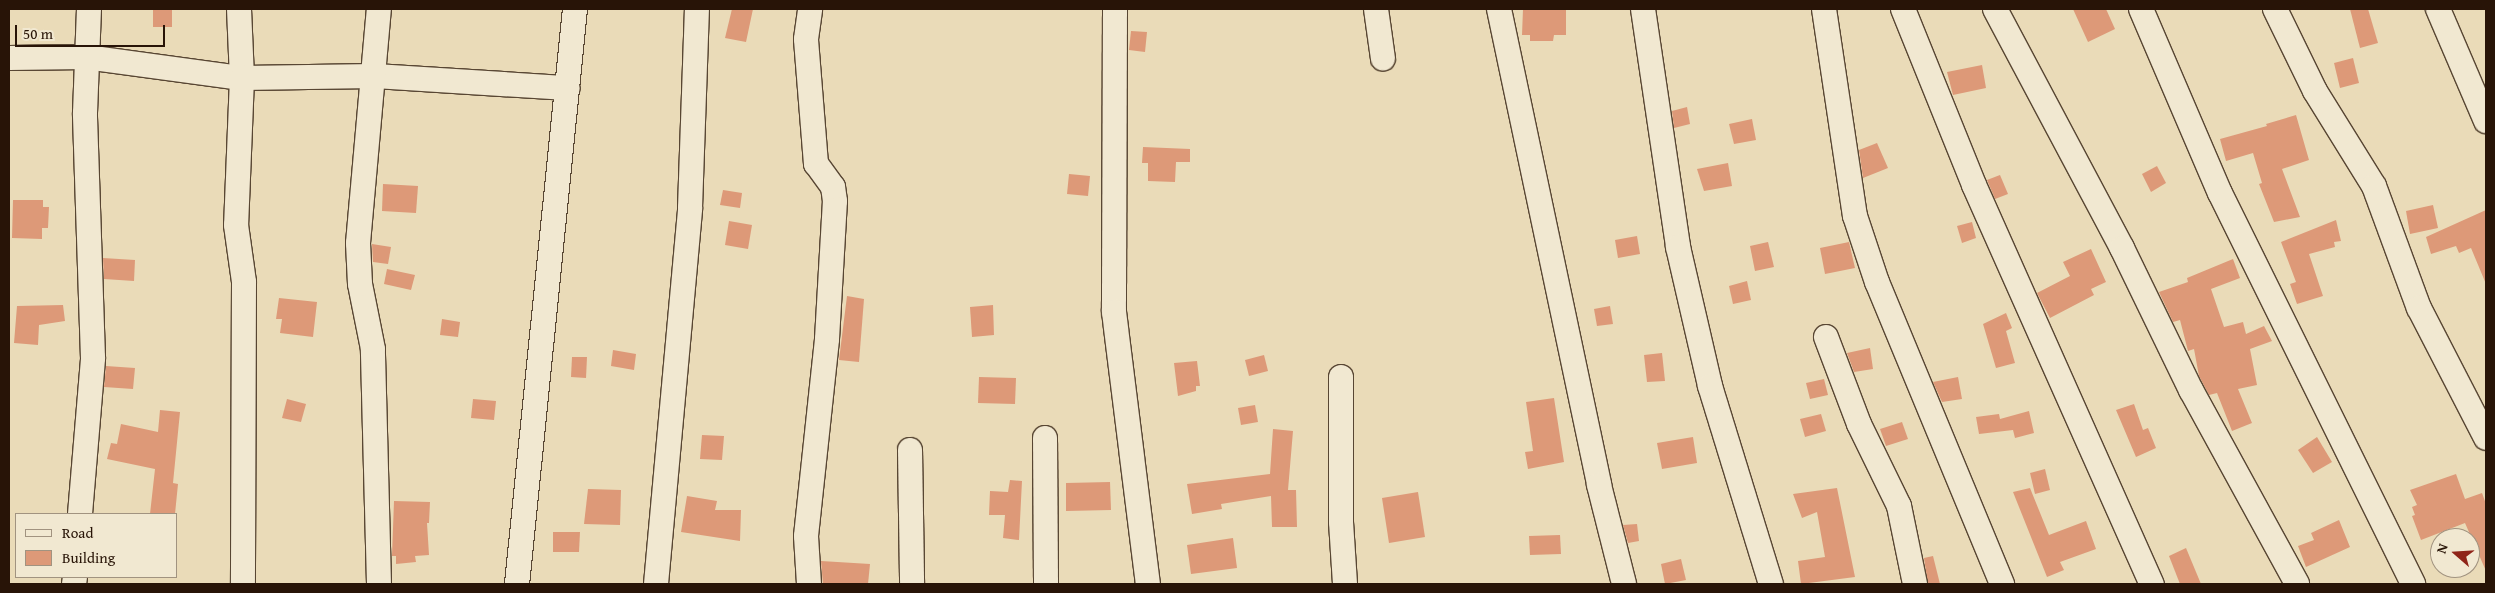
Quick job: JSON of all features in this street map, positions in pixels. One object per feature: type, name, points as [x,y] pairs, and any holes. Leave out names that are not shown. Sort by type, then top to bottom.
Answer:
[{"type":"street","points":[[80,513],[93,358],[86,56],[89,9]]},
{"type":"street","points":[[239,9],[242,78],[236,226],[244,282],[243,584]]},
{"type":"street","points":[[379,9],[375,76],[358,244],[360,284],[373,349],[379,584]]},
{"type":"street","points":[[517,584],[575,9]]},
{"type":"street","points":[[656,584],[690,208],[697,9]]},
{"type":"street","points":[[809,584],[806,536],[827,339],[834,201],[833,187],[816,164],[806,39],[810,9]]},
{"type":"street","points":[[1115,9],[1114,312],[1148,584]]},
{"type":"street","points":[[1376,9],[1383,59]]},
{"type":"street","points":[[1499,9],[1597,475],[1624,584]]},
{"type":"street","points":[[1643,9],[1678,247],[1710,386],[1771,584]]},
{"type":"street","points":[[1824,9],[1855,216],[1876,282],[2002,584]]},
{"type":"street","points":[[1903,9],[1974,185],[2152,584]]},
{"type":"street","points":[[1995,9],[2122,248],[2191,390],[2297,584]]},
{"type":"street","points":[[2141,9],[2220,193],[2284,315],[2413,584]]},
{"type":"street","points":[[2275,9],[2315,91],[2374,186],[2420,308],[2486,438]]},
{"type":"street","points":[[2438,9],[2486,121]]},
{"type":"street","points":[[9,58],[86,56],[242,78],[375,76],[568,88]]},
{"type":"street","points":[[1826,337],[1859,424],[1898,506],[1915,584]]},
{"type":"street","points":[[1341,377],[1341,522],[1345,584]]},
{"type":"street","points":[[1045,438],[1046,584]]},
{"type":"street","points":[[910,450],[912,584]]},
{"type":"building","points":[[153,9],[172,9],[172,27],[153,27]]},
{"type":"building","points":[[732,9],[753,9],[746,42],[725,38]]},
{"type":"building","points":[[1523,9],[1566,9],[1566,35],[1554,35],[1553,41],[1530,41],[1530,35],[1522,35]]},
{"type":"building","points":[[2073,9],[2106,9],[2115,29],[2088,42]]},
{"type":"building","points":[[2350,9],[2368,9],[2378,43],[2360,48]]},
{"type":"building","points":[[1131,31],[1147,32],[1145,52],[1129,50]]},
{"type":"building","points":[[2353,58],[2359,83],[2340,88],[2334,63]]},
{"type":"building","points":[[1982,65],[1986,88],[1953,95],[1947,72]]},
{"type":"building","points":[[1687,107],[1690,124],[1674,128],[1672,111]]},
{"type":"building","points":[[2296,115],[2309,160],[2282,169],[2300,217],[2274,222],[2259,184],[2262,183],[2253,153],[2226,161],[2220,139],[2267,126],[2266,124]]},
{"type":"building","points":[[1752,119],[1756,140],[1734,144],[1729,124]]},
{"type":"building","points":[[1877,143],[1888,168],[1863,178],[1859,150]]},
{"type":"building","points":[[1143,147],[1190,149],[1190,162],[1176,162],[1175,182],[1148,181],[1148,163],[1142,163]]},
{"type":"building","points":[[1728,163],[1732,186],[1704,191],[1697,169]]},
{"type":"building","points":[[2157,166],[2166,183],[2151,192],[2142,174]]},
{"type":"building","points":[[1069,174],[1090,176],[1088,196],[1067,194]]},
{"type":"building","points":[[2000,175],[2008,194],[1995,199],[1987,180]]},
{"type":"building","points":[[383,184],[418,186],[416,213],[382,211]]},
{"type":"building","points":[[723,190],[742,193],[740,208],[720,205]]},
{"type":"building","points":[[13,200],[43,200],[43,207],[49,207],[48,228],[42,228],[42,239],[12,238]]},
{"type":"building","points":[[2433,205],[2438,228],[2410,234],[2406,211]]},
{"type":"building","points":[[2486,210],[2486,284],[2471,248],[2459,253],[2456,246],[2431,254],[2426,237]]},
{"type":"building","points":[[2336,220],[2341,241],[2334,242],[2335,247],[2309,254],[2323,296],[2297,304],[2290,284],[2296,282],[2281,242]]},
{"type":"building","points":[[729,221],[752,225],[748,249],[725,245]]},
{"type":"building","points":[[1972,222],[1976,238],[1962,243],[1957,226]]},
{"type":"building","points":[[1637,236],[1640,254],[1618,258],[1615,240]]},
{"type":"building","points":[[1768,242],[1774,267],[1755,271],[1750,246]]},
{"type":"building","points":[[1849,242],[1855,268],[1825,274],[1820,248]]},
{"type":"building","points":[[372,244],[391,247],[388,264],[373,262]]},
{"type":"building","points":[[2091,249],[2106,282],[2091,289],[2094,295],[2050,318],[2037,293],[2070,276],[2063,262]]},
{"type":"building","points":[[103,258],[135,260],[134,281],[104,279]]},
{"type":"building","points":[[2233,259],[2240,278],[2211,289],[2224,327],[2243,322],[2246,334],[2264,326],[2272,341],[2250,349],[2257,385],[2238,389],[2252,423],[2232,431],[2217,393],[2209,395],[2199,376],[2194,349],[2188,351],[2180,320],[2173,322],[2159,292],[2188,282],[2187,278]]},
{"type":"building","points":[[387,269],[415,275],[411,290],[384,284]]},
{"type":"building","points":[[1747,281],[1751,300],[1733,304],[1729,286]]},
{"type":"building","points":[[847,296],[864,299],[859,362],[839,360]]},
{"type":"building","points":[[279,298],[317,302],[313,337],[280,333],[282,319],[276,319]]},
{"type":"building","points":[[63,305],[65,321],[39,325],[38,345],[14,343],[17,306]]},
{"type":"building","points":[[993,305],[994,335],[972,337],[970,307]]},
{"type":"building","points":[[1610,306],[1613,324],[1597,326],[1594,309]]},
{"type":"building","points":[[2006,313],[2012,328],[2006,331],[2015,363],[1996,368],[1983,324]]},
{"type":"building","points":[[442,319],[460,322],[458,337],[440,335]]},
{"type":"building","points":[[1870,348],[1873,369],[1854,372],[1847,353]]},
{"type":"building","points":[[613,350],[636,354],[634,370],[611,366]]},
{"type":"building","points":[[1662,353],[1665,381],[1647,382],[1644,355]]},
{"type":"building","points":[[1264,355],[1268,371],[1249,376],[1245,360]]},
{"type":"building","points":[[572,357],[587,357],[586,378],[571,377]]},
{"type":"building","points":[[1197,361],[1200,386],[1196,386],[1196,391],[1178,396],[1174,363]]},
{"type":"building","points":[[106,366],[135,368],[133,389],[104,387]]},
{"type":"building","points":[[979,377],[1016,378],[1015,404],[978,403]]},
{"type":"building","points":[[1958,377],[1962,399],[1942,402],[1933,382]]},
{"type":"building","points":[[1824,379],[1828,395],[1810,399],[1806,383]]},
{"type":"building","points":[[1554,398],[1564,462],[1528,469],[1525,452],[1533,451],[1526,402]]},
{"type":"building","points":[[287,399],[306,404],[301,422],[282,418]]},
{"type":"building","points":[[473,399],[496,401],[494,420],[471,418]]},
{"type":"building","points":[[2134,404],[2143,430],[2148,428],[2156,448],[2136,457],[2116,410]]},
{"type":"building","points":[[1255,405],[1258,422],[1241,425],[1238,408]]},
{"type":"building","points":[[160,410],[180,412],[173,483],[178,484],[175,513],[150,513],[155,469],[107,459],[111,443],[117,444],[121,424],[158,432]]},
{"type":"building","points":[[2029,411],[2034,433],[2015,438],[2013,430],[1979,434],[1976,417],[1999,414],[2000,419]]},
{"type":"building","points":[[1821,414],[1826,431],[1805,437],[1800,419]]},
{"type":"building","points":[[1902,422],[1908,439],[1886,446],[1880,429]]},
{"type":"building","points":[[1273,429],[1293,431],[1288,490],[1296,490],[1297,527],[1272,527],[1271,496],[1221,504],[1222,509],[1192,514],[1187,484],[1270,474]]},
{"type":"building","points":[[702,435],[724,436],[722,460],[700,459]]},
{"type":"building","points":[[1693,437],[1697,463],[1662,469],[1657,443]]},
{"type":"building","points":[[2317,437],[2332,462],[2313,473],[2298,450]]},
{"type":"building","points":[[2045,469],[2050,490],[2035,494],[2030,473]]},
{"type":"building","points":[[2456,474],[2465,499],[2482,493],[2486,504],[2486,571],[2480,557],[2480,528],[2467,528],[2465,523],[2452,528],[2430,528],[2430,537],[2421,540],[2412,516],[2415,515],[2412,507],[2417,505],[2410,490]]},
{"type":"building","points":[[1010,480],[1022,481],[1019,540],[1003,538],[1005,515],[989,515],[990,491],[1008,492]]},
{"type":"building","points":[[1110,482],[1111,510],[1066,511],[1066,483]]},
{"type":"building","points":[[1837,488],[1855,577],[1801,584],[1798,561],[1825,557],[1817,512],[1802,518],[1793,494]]},
{"type":"building","points":[[2030,488],[2049,535],[2086,521],[2096,549],[2060,562],[2064,570],[2047,577],[2013,492]]},
{"type":"building","points":[[588,489],[621,490],[620,525],[584,524]]},
{"type":"building","points":[[1418,492],[1425,537],[1389,543],[1382,498]]},
{"type":"building","points":[[687,496],[717,501],[715,510],[741,510],[740,541],[681,532]]},
{"type":"building","points":[[394,501],[430,502],[429,523],[427,523],[429,555],[415,556],[416,562],[396,564],[396,556],[392,556]]},
{"type":"building","points":[[2339,520],[2350,547],[2306,567],[2298,546],[2314,540],[2311,533]]},
{"type":"building","points":[[1637,524],[1639,541],[1628,543],[1623,525]]},
{"type":"building","points":[[553,532],[580,532],[579,552],[553,552]]},
{"type":"building","points":[[1560,535],[1561,554],[1530,555],[1529,536]]},
{"type":"building","points":[[1233,538],[1237,568],[1191,574],[1187,545]]},
{"type":"building","points":[[2186,548],[2201,584],[2180,584],[2169,556]]},
{"type":"building","points":[[1933,556],[1940,584],[1928,584],[1924,558]]},
{"type":"building","points":[[1681,559],[1686,580],[1665,584],[1661,564]]},
{"type":"building","points":[[821,561],[870,564],[868,584],[823,584]]}]
